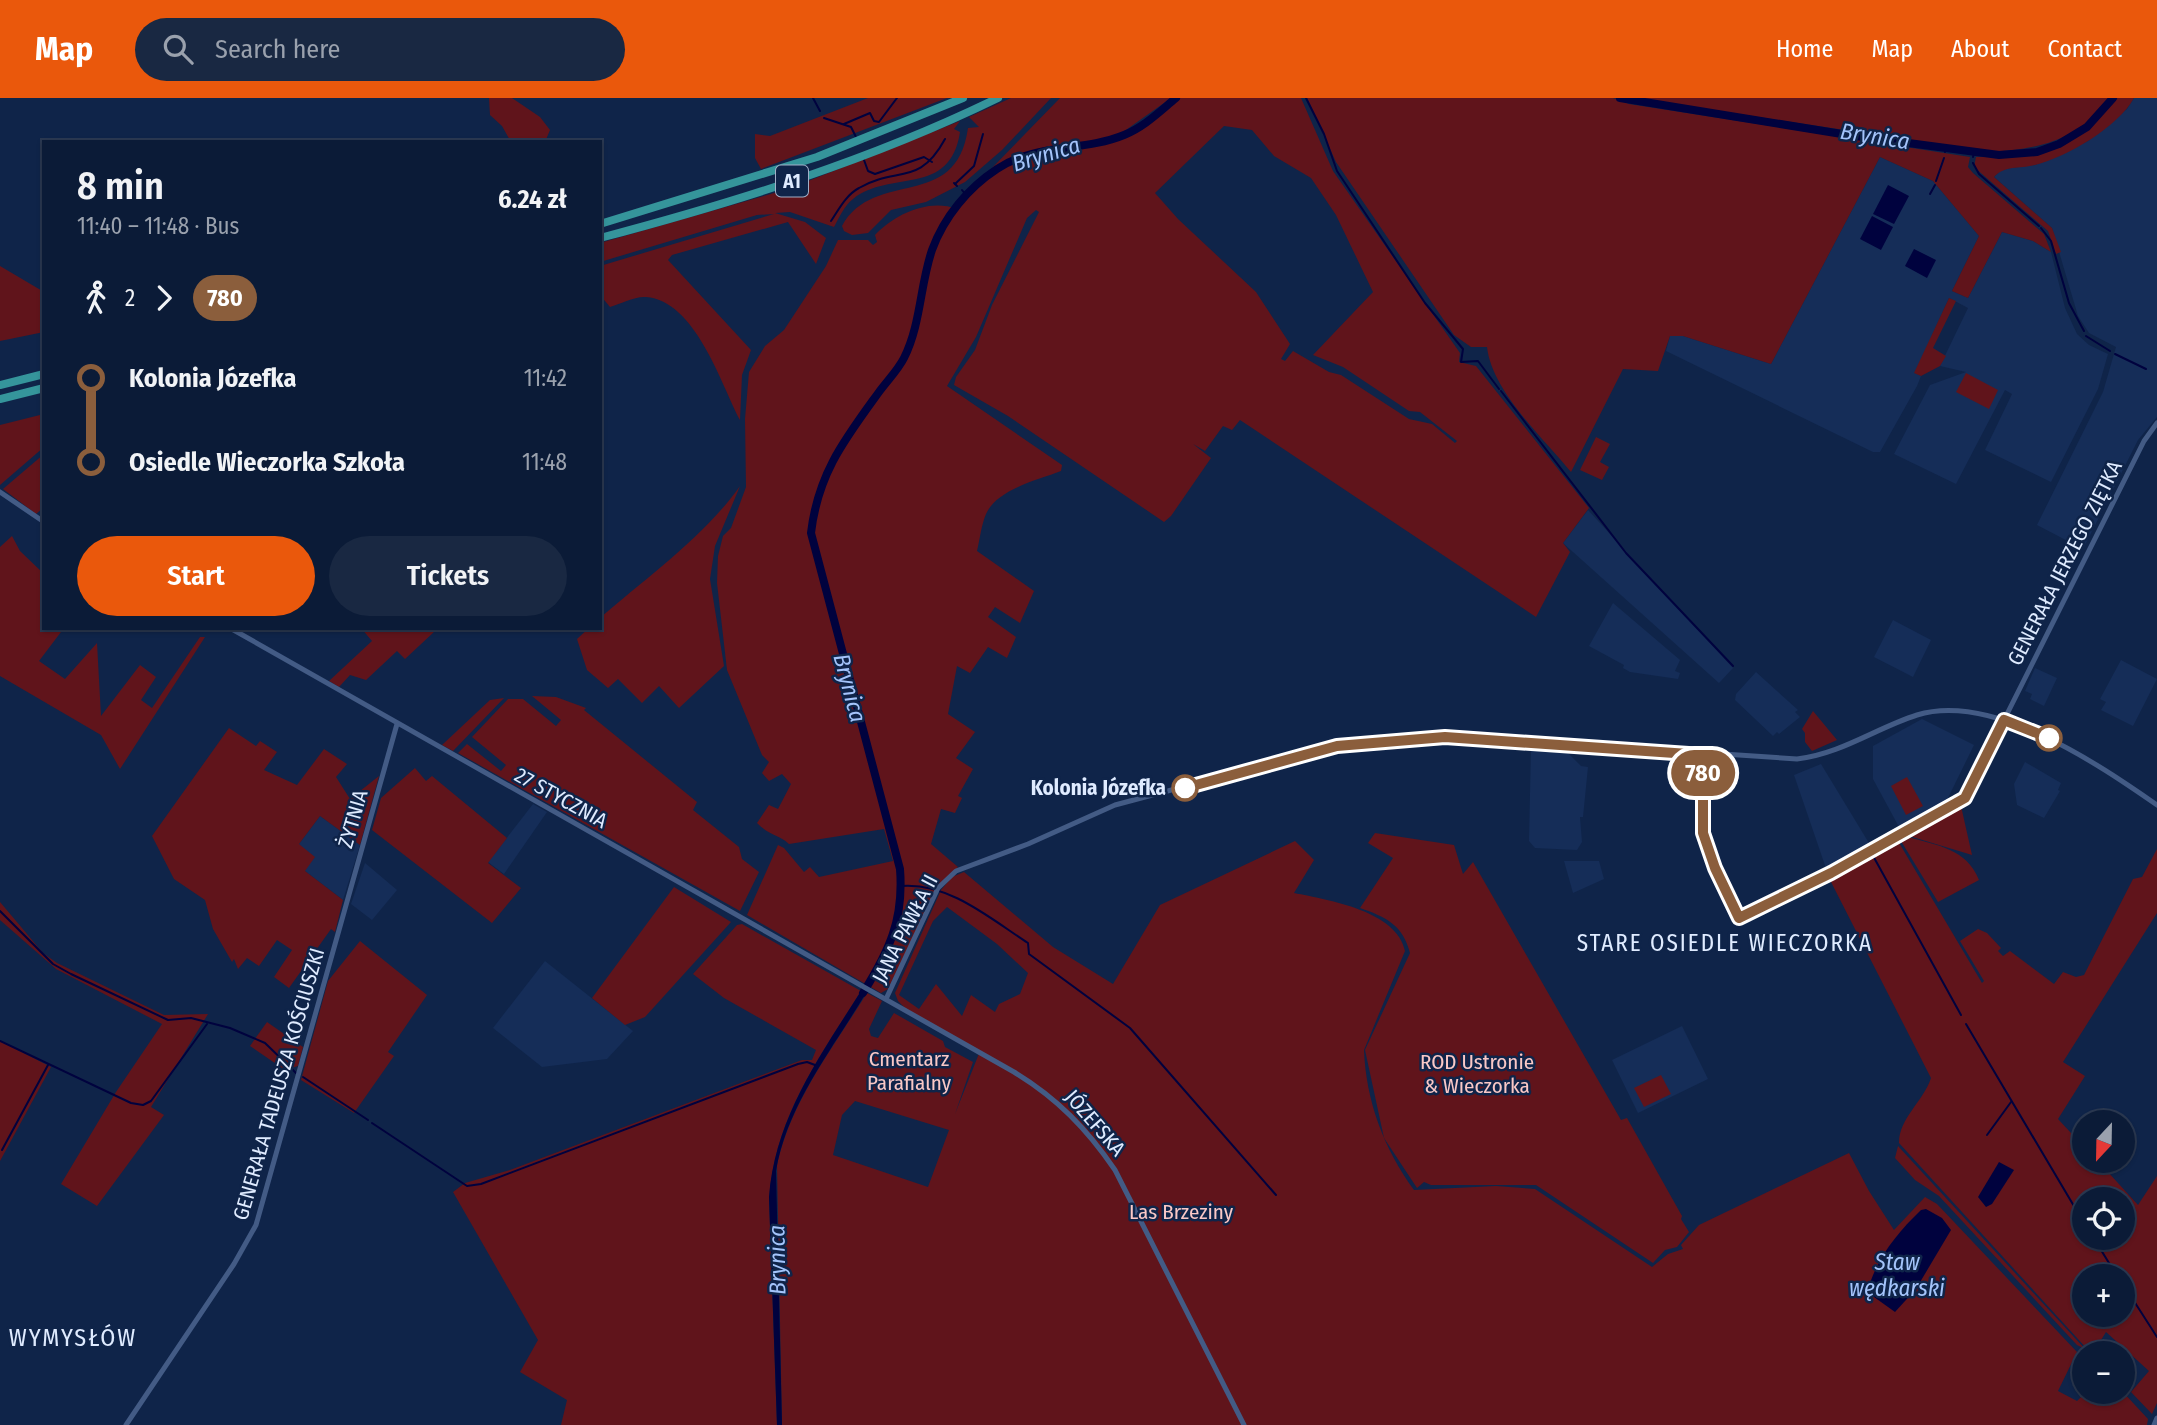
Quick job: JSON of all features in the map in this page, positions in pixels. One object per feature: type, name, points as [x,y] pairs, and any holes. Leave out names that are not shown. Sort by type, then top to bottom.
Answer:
[{"type":"highway","name":"A1","points":[[602,223],[806,161],[963,98]]},
{"type":"highway","name":"A1","points":[[602,237],[808,176],[920,133],[998,98]]},
{"type":"highway","points":[[0,385],[42,374]]},
{"type":"highway","points":[[0,400],[42,389]]},
{"type":"street","name":"GENERAŁA JERZEGO ZIĘTKA","points":[[2004,720],[2144,441],[2157,423]]},
{"type":"street","points":[[0,492],[42,522]]},
{"type":"street","name":"27 STYCZNIA","points":[[233,630],[875,993]]},
{"type":"street","name":"JANA PAWŁA II","points":[[886,999],[934,896],[956,871],[1028,844],[1115,805],[1350,744],[1469,737],[1797,759],[1833,751],[1927,712],[1956,712],[2004,720],[2062,745],[2157,805]]},
{"type":"street","name":"ŻYTNIA","points":[[341,924],[397,724]]},
{"type":"street","name":"GENERAŁA TADEUSZA KOŚCIUSZKI","points":[[126,1425],[234,1264],[256,1225],[341,924]]},
{"type":"street","name":"JÓZEFSKA","points":[[875,993],[1037,1086],[1057,1101],[1095,1140],[1115,1170],[1244,1425]]},
{"type":"street","points":[[2154,1425],[2157,1418]]},
{"type":"shaded area","points":[[2134,98],[2157,98],[2157,417],[2138,440],[2083,549],[2037,525],[2103,392],[2116,347],[2089,333],[2078,316],[2052,228],[1994,177],[2002,169],[2035,165],[2088,141],[2127,109]]},
{"type":"shaded area","points":[[1880,157],[1933,181],[1979,236],[1952,291],[1968,298],[2002,232],[2033,241],[2051,252],[2065,308],[2077,334],[2089,345],[2108,354],[2098,389],[2051,482],[1985,450],[2012,394],[2005,390],[1956,484],[1894,454],[1930,385],[1966,372],[1940,366],[1968,308],[1949,298],[1915,373],[1921,376],[1917,386],[1880,452],[1873,452],[1666,351],[1670,336],[1683,336],[1771,364]]},
{"type":"shaded area","points":[[1588,510],[1733,668],[1719,683],[1563,543]]},
{"type":"shaded area","points":[[1613,603],[1680,660],[1675,671],[1680,673],[1678,679],[1630,672],[1623,668],[1624,665],[1589,646]]},
{"type":"shaded area","points":[[1893,620],[1931,640],[1913,677],[1874,657]]},
{"type":"shaded area","points":[[2121,660],[2157,679],[2133,726],[2101,710],[2106,702],[2100,699]]},
{"type":"shaded area","points":[[2035,668],[2057,678],[2044,706],[2030,699],[2032,694],[2025,691]]},
{"type":"shaded area","points":[[1756,672],[1798,710],[1795,712],[1800,717],[1773,736],[1735,700],[1736,694]]},
{"type":"shaded area","points":[[1922,719],[1974,745],[1947,800],[1899,827],[1873,779],[1873,746]]},
{"type":"shaded area","points":[[1531,747],[1568,753],[1581,766],[1588,767],[1583,817],[1580,817],[1582,842],[1577,850],[1535,848],[1529,841]]},
{"type":"shaded area","points":[[2025,762],[2061,783],[2058,790],[2060,791],[2044,818],[2017,805],[2014,784]]},
{"type":"shaded area","points":[[1821,764],[1875,853],[1830,880],[1794,775]]},
{"type":"shaded area","points":[[533,804],[547,812],[504,874],[488,862]]},
{"type":"shaded area","points":[[320,816],[360,845],[343,900],[305,871],[299,844]]},
{"type":"shaded area","points":[[1564,861],[1599,861],[1604,879],[1573,893]]},
{"type":"shaded area","points":[[365,863],[397,890],[372,920],[351,904]]},
{"type":"shaded area","points":[[545,961],[633,1031],[607,1059],[542,1067],[493,1028]]},
{"type":"shaded area","points":[[1682,1026],[1708,1079],[1638,1113],[1612,1060]]},
{"type":"green space","points":[[489,98],[512,98],[540,117],[550,130],[546,140],[510,140],[502,126],[490,115]]},
{"type":"green space","points":[[868,98],[947,98],[761,169],[755,158],[755,134],[770,136]]},
{"type":"green space","points":[[1011,98],[1051,98],[1002,150],[965,182],[926,202],[891,210],[868,233],[852,235],[844,231],[842,226],[856,208],[893,191],[932,181],[948,171],[960,154],[968,128],[979,127],[969,117]]},
{"type":"green space","points":[[1060,98],[1171,98],[1123,132],[1101,140],[1036,150],[992,168]]},
{"type":"green space","points":[[1179,98],[1301,98],[1333,171],[1460,353],[1459,362],[1476,366],[1589,508],[1563,543],[1570,552],[1536,617],[1240,420],[1232,430],[1223,426],[1205,451],[1193,444],[1211,458],[1164,522],[1008,416],[954,385],[956,377],[975,350],[992,305],[1039,212],[1036,210],[1027,218],[976,337],[947,386],[1062,465],[1061,471],[1008,492],[991,505],[984,519],[977,551],[1034,591],[1020,623],[995,607],[988,617],[1016,637],[1007,658],[988,647],[970,673],[957,666],[948,714],[975,732],[956,758],[973,769],[958,796],[962,798],[955,813],[941,809],[931,844],[958,867],[938,885],[888,989],[881,993],[747,915],[778,845],[784,848],[804,872],[810,867],[819,877],[893,861],[884,829],[789,844],[757,823],[769,805],[778,809],[791,784],[782,774],[769,781],[762,773],[769,762],[762,755],[727,670],[717,583],[718,556],[723,536],[731,528],[746,487],[745,419],[749,372],[765,346],[784,330],[826,266],[838,240],[868,240],[873,245],[877,242],[875,235],[912,210],[935,206],[957,209],[1000,169],[1045,153],[1129,135]],"holes":[[[1224,126],[1252,130],[1274,156],[1311,178],[1336,215],[1373,292],[1313,355],[1343,367],[1409,411],[1420,412],[1457,441],[1455,443],[1432,424],[1409,419],[1341,375],[1329,372],[1293,351],[1285,361],[1281,359],[1290,344],[1256,292],[1178,219],[1155,193]]]},
{"type":"green space","points":[[1307,98],[1613,98],[1629,104],[1970,157],[1968,167],[1973,173],[2044,234],[2051,252],[2033,241],[2002,232],[1968,298],[1952,291],[1979,236],[1933,181],[1880,157],[1771,364],[1683,336],[1670,336],[1658,371],[1623,369],[1571,472],[1508,397],[1491,364],[1487,347],[1471,347],[1454,335],[1336,162]]},
{"type":"green space","points":[[1631,98],[2109,98],[2085,124],[2057,140],[2026,148],[1991,152]]},
{"type":"green space","points":[[2115,98],[2134,98],[2104,130],[2076,148],[2048,161],[2008,169],[1994,177],[2052,228],[2061,252],[2056,254],[2048,231],[1974,167],[1976,157],[2018,155],[2071,139],[2086,129]]},
{"type":"green space","points":[[960,121],[954,129],[960,132],[954,153],[944,166],[917,179],[868,190],[850,202],[834,227],[790,212],[775,213],[805,222],[826,238],[816,264],[788,222],[672,255],[668,260],[751,350],[742,375],[740,420],[704,345],[679,312],[663,302],[646,297],[610,307],[602,297],[602,265],[774,214],[757,215],[602,261],[602,242],[788,189]]},
{"type":"green space","points":[[0,266],[42,291],[42,332],[0,341]]},
{"type":"green space","points":[[1949,298],[1956,301],[1933,348],[1946,356],[1940,366],[1921,376],[1914,373]]},
{"type":"green space","points":[[1966,373],[1998,390],[1989,409],[1956,392]]},
{"type":"green space","points":[[42,414],[42,449],[0,485],[0,425]]},
{"type":"green space","points":[[1596,437],[1610,444],[1600,462],[1609,467],[1602,480],[1580,470]]},
{"type":"green space","points":[[42,456],[42,509],[36,514],[3,489]]},
{"type":"green space","points":[[740,486],[715,546],[710,579],[724,666],[679,708],[659,686],[642,703],[618,679],[608,688],[587,670],[577,639],[587,630],[602,630],[602,616],[692,539],[726,505]]},
{"type":"green space","points":[[12,536],[20,551],[42,572],[42,630],[62,630],[39,661],[65,679],[97,643],[101,716],[140,665],[156,677],[141,700],[152,708],[200,637],[205,637],[120,769],[101,735],[0,676],[0,547]]},
{"type":"green space","points":[[363,630],[435,631],[405,659],[397,651],[366,680],[350,675],[339,687],[329,681],[372,641]]},
{"type":"green space","points":[[532,696],[556,697],[586,708],[584,710],[697,802],[693,810],[739,847],[742,859],[759,872],[740,911],[458,753],[467,744],[501,771],[506,765],[472,737],[508,699],[523,699],[556,726],[561,720]]},
{"type":"green space","points":[[504,698],[453,751],[442,745],[490,700]]},
{"type":"green space","points":[[1813,711],[1837,740],[1812,751],[1805,742],[1802,729]]},
{"type":"green space","points":[[229,728],[256,746],[260,741],[277,752],[264,770],[297,785],[324,749],[347,764],[336,777],[350,799],[379,776],[360,845],[320,816],[299,844],[315,857],[305,871],[343,900],[335,932],[331,929],[289,988],[274,977],[292,950],[277,940],[259,966],[247,958],[238,969],[213,929],[205,900],[174,879],[152,836]]},
{"type":"green space","points":[[415,768],[426,781],[432,776],[507,838],[488,863],[521,888],[492,923],[372,830],[381,798]]},
{"type":"green space","points":[[1907,777],[1923,806],[1906,815],[1891,786]]},
{"type":"green space","points":[[1961,806],[1972,855],[1906,835],[1958,807]]},
{"type":"green space","name":"ROD Ustronie & Wieczorka","points":[[1375,833],[1454,845],[1463,874],[1473,862],[1621,1120],[1627,1118],[1682,1216],[1681,1219],[1689,1232],[1677,1247],[1665,1250],[1653,1263],[1536,1185],[1431,1185],[1424,1182],[1417,1188],[1384,1138],[1365,1050],[1410,953],[1403,935],[1392,923],[1360,908],[1393,858],[1368,843]]},
{"type":"green space","points":[[1908,837],[1940,846],[1959,855],[1967,861],[1979,880],[1938,902],[1901,841]]},
{"type":"green space","name":"Las Brzeziny","points":[[1295,841],[1314,860],[1294,893],[1325,899],[1376,917],[1399,937],[1405,951],[1364,1050],[1368,1088],[1378,1124],[1394,1158],[1414,1190],[1496,1186],[1535,1189],[1652,1267],[1668,1254],[1683,1249],[1681,1245],[1699,1225],[1849,1153],[1894,1230],[1925,1197],[1937,1204],[2072,1347],[2072,1362],[2058,1391],[2072,1398],[2072,1404],[2134,1404],[2148,1419],[2147,1425],[782,1425],[777,1165],[783,1141],[803,1097],[867,993],[882,1001],[869,1029],[871,1036],[878,1038],[894,1013],[973,1062],[955,1114],[980,1051],[906,1009],[895,993],[941,890],[952,877],[964,872],[1053,947],[1113,984],[1160,905]],"holes":[[[947,907],[997,944],[1028,973],[1020,994],[999,1004],[995,1012],[971,995],[962,1016],[936,984],[919,1009],[899,995],[933,921]],[[855,1101],[949,1130],[928,1187],[833,1155],[842,1115]]]},
{"type":"green space","points":[[1898,841],[1982,983],[1984,981],[1960,941],[1978,929],[1987,933],[2001,948],[1998,951],[2003,956],[2010,951],[2054,984],[2063,972],[2076,977],[2084,975],[2133,879],[2142,877],[2157,849],[2157,913],[2063,1062],[2085,1076],[2058,1119],[2072,1134],[2072,1173],[2109,1173],[2122,1187],[2072,1187],[2072,1250],[2135,1250],[2135,1202],[2138,1205],[2157,1176],[2157,1403],[2152,1414],[2135,1396],[2135,1387],[2149,1371],[2135,1358],[2135,1341],[2116,1341],[2106,1332],[2100,1341],[2080,1341],[1899,1143],[1903,1126],[1931,1078],[1830,880]]},
{"type":"green space","points":[[674,887],[731,922],[645,1017],[625,1025],[592,998]]},
{"type":"green space","points":[[0,902],[43,953],[57,963],[164,1015],[208,1014],[151,1107],[164,1115],[97,1206],[61,1184],[116,1092],[162,1024],[56,969],[0,920]]},
{"type":"green space","points":[[742,924],[861,991],[801,1090],[789,1115],[773,1170],[769,1200],[777,1425],[561,1425],[567,1400],[520,1372],[538,1340],[453,1192],[465,1183],[510,1170],[802,1060],[812,1060],[816,1050],[724,998],[693,974],[737,925]]},
{"type":"green space","points":[[360,941],[427,995],[388,1052],[394,1056],[354,1113],[301,1080],[328,981]]},
{"type":"green space","points":[[267,1022],[303,1047],[298,1066],[285,1070],[250,1046]]},
{"type":"green space","points":[[0,1041],[51,1067],[0,1161]]},
{"type":"green space","points":[[1661,1075],[1671,1094],[1644,1107],[1634,1088]]},
{"type":"green space","points":[[1898,1146],[2078,1341],[2073,1341],[1939,1196],[1915,1180],[1895,1158]]},
{"type":"water","points":[[1888,185],[1909,196],[1894,224],[1873,214]]},
{"type":"water","points":[[1872,216],[1893,227],[1881,250],[1860,239]]},
{"type":"water","points":[[1914,249],[1936,260],[1927,278],[1905,266]]},
{"type":"water","points":[[861,991],[866,993],[800,1101],[790,1123],[776,1171],[782,1425],[777,1425],[769,1197],[773,1168],[780,1141],[802,1089]]},
{"type":"water","points":[[1999,1162],[2014,1170],[1992,1204],[1986,1207],[1978,1197]]},
{"type":"water","name":"Staw wędkarski","points":[[1926,1209],[1942,1218],[1951,1230],[1916,1289],[1895,1312],[1867,1292],[1888,1247],[1921,1210]]},
{"type":"waterway","points":[[813,98],[820,111]]},
{"type":"waterway","points":[[844,124],[870,113],[874,121],[879,122],[897,98]]},
{"type":"waterway","name":"Brynica","points":[[863,993],[893,934],[900,904],[900,869],[811,533],[820,492],[844,441],[904,358],[914,332],[932,250],[943,226],[967,194],[986,177],[1012,161],[1044,151],[1092,144],[1131,132],[1176,98]]},
{"type":"waterway","points":[[1306,98],[1324,134],[1337,171],[1425,303],[1463,349],[1461,362],[1478,361],[1499,389]]},
{"type":"waterway","name":"Brynica","points":[[1620,98],[1848,135],[1999,155],[2037,152],[2059,144],[2087,127],[2113,98]]},
{"type":"waterway","points":[[824,118],[851,127],[856,137]]},
{"type":"waterway","points":[[955,184],[974,166],[983,134]]},
{"type":"waterway","points":[[831,221],[854,191],[873,182],[916,170],[926,164],[945,139]]},
{"type":"waterway","name":"Brynica","points":[[1973,157],[1974,153]]},
{"type":"waterway","points":[[864,160],[868,171],[875,174],[924,157],[932,162]]},
{"type":"waterway","points":[[1936,181],[1944,158]]},
{"type":"waterway","points":[[1973,163],[1979,174],[2039,226]]},
{"type":"waterway","points":[[954,183],[957,186]]},
{"type":"waterway","points":[[1930,194],[1935,185]]},
{"type":"waterway","name":"Brynica","points":[[962,190],[966,195]]},
{"type":"waterway","points":[[2041,228],[2051,241],[2069,303],[2084,331]]},
{"type":"waterway","points":[[2086,336],[2110,351]]},
{"type":"waterway","points":[[2115,354],[2146,369]]},
{"type":"waterway","points":[[1501,391],[1626,553],[1733,666]]},
{"type":"waterway","points":[[1872,854],[1961,1015]]},
{"type":"waterway","points":[[901,886],[919,886],[953,896],[1028,943],[1029,954],[1130,1028],[1276,1195]]},
{"type":"waterway","points":[[0,911],[53,964],[71,974],[168,1020],[191,1018],[230,1028],[265,1043],[296,1073]]},
{"type":"waterway","points":[[0,1041],[131,1103],[143,1105],[151,1101],[207,1024]]},
{"type":"waterway","points":[[1966,1024],[2072,1203]]},
{"type":"waterway","points":[[372,1123],[467,1186],[481,1184],[798,1064],[807,1062],[815,1065]]},
{"type":"waterway","points":[[2,1150],[48,1065]]},
{"type":"waterway","points":[[303,1077],[368,1120]]},
{"type":"waterway","points":[[1987,1135],[2011,1102]]},
{"type":"waterway","points":[[2101,1250],[2110,1264]]},
{"type":"waterway","points":[[2135,1303],[2157,1337]]},
{"type":"bus line","name":"780","points":[[1185,788],[1337,746],[1445,737],[1703,755],[1703,833],[1715,868],[1739,918],[1831,873],[1965,798],[2004,720],[2049,738]]},
{"type":"place","name":"Kolonia Józefka","points":[[1185,788]]},
{"type":"district","name":"STARE OSIEDLE WIECZORKA","points":[[1725,943]]},
{"type":"district","name":"WYMYSŁÓW","points":[[73,1338]]},
{"type":"park label","name":"Cmentarz Parafialny","points":[[909,1071]]}]
